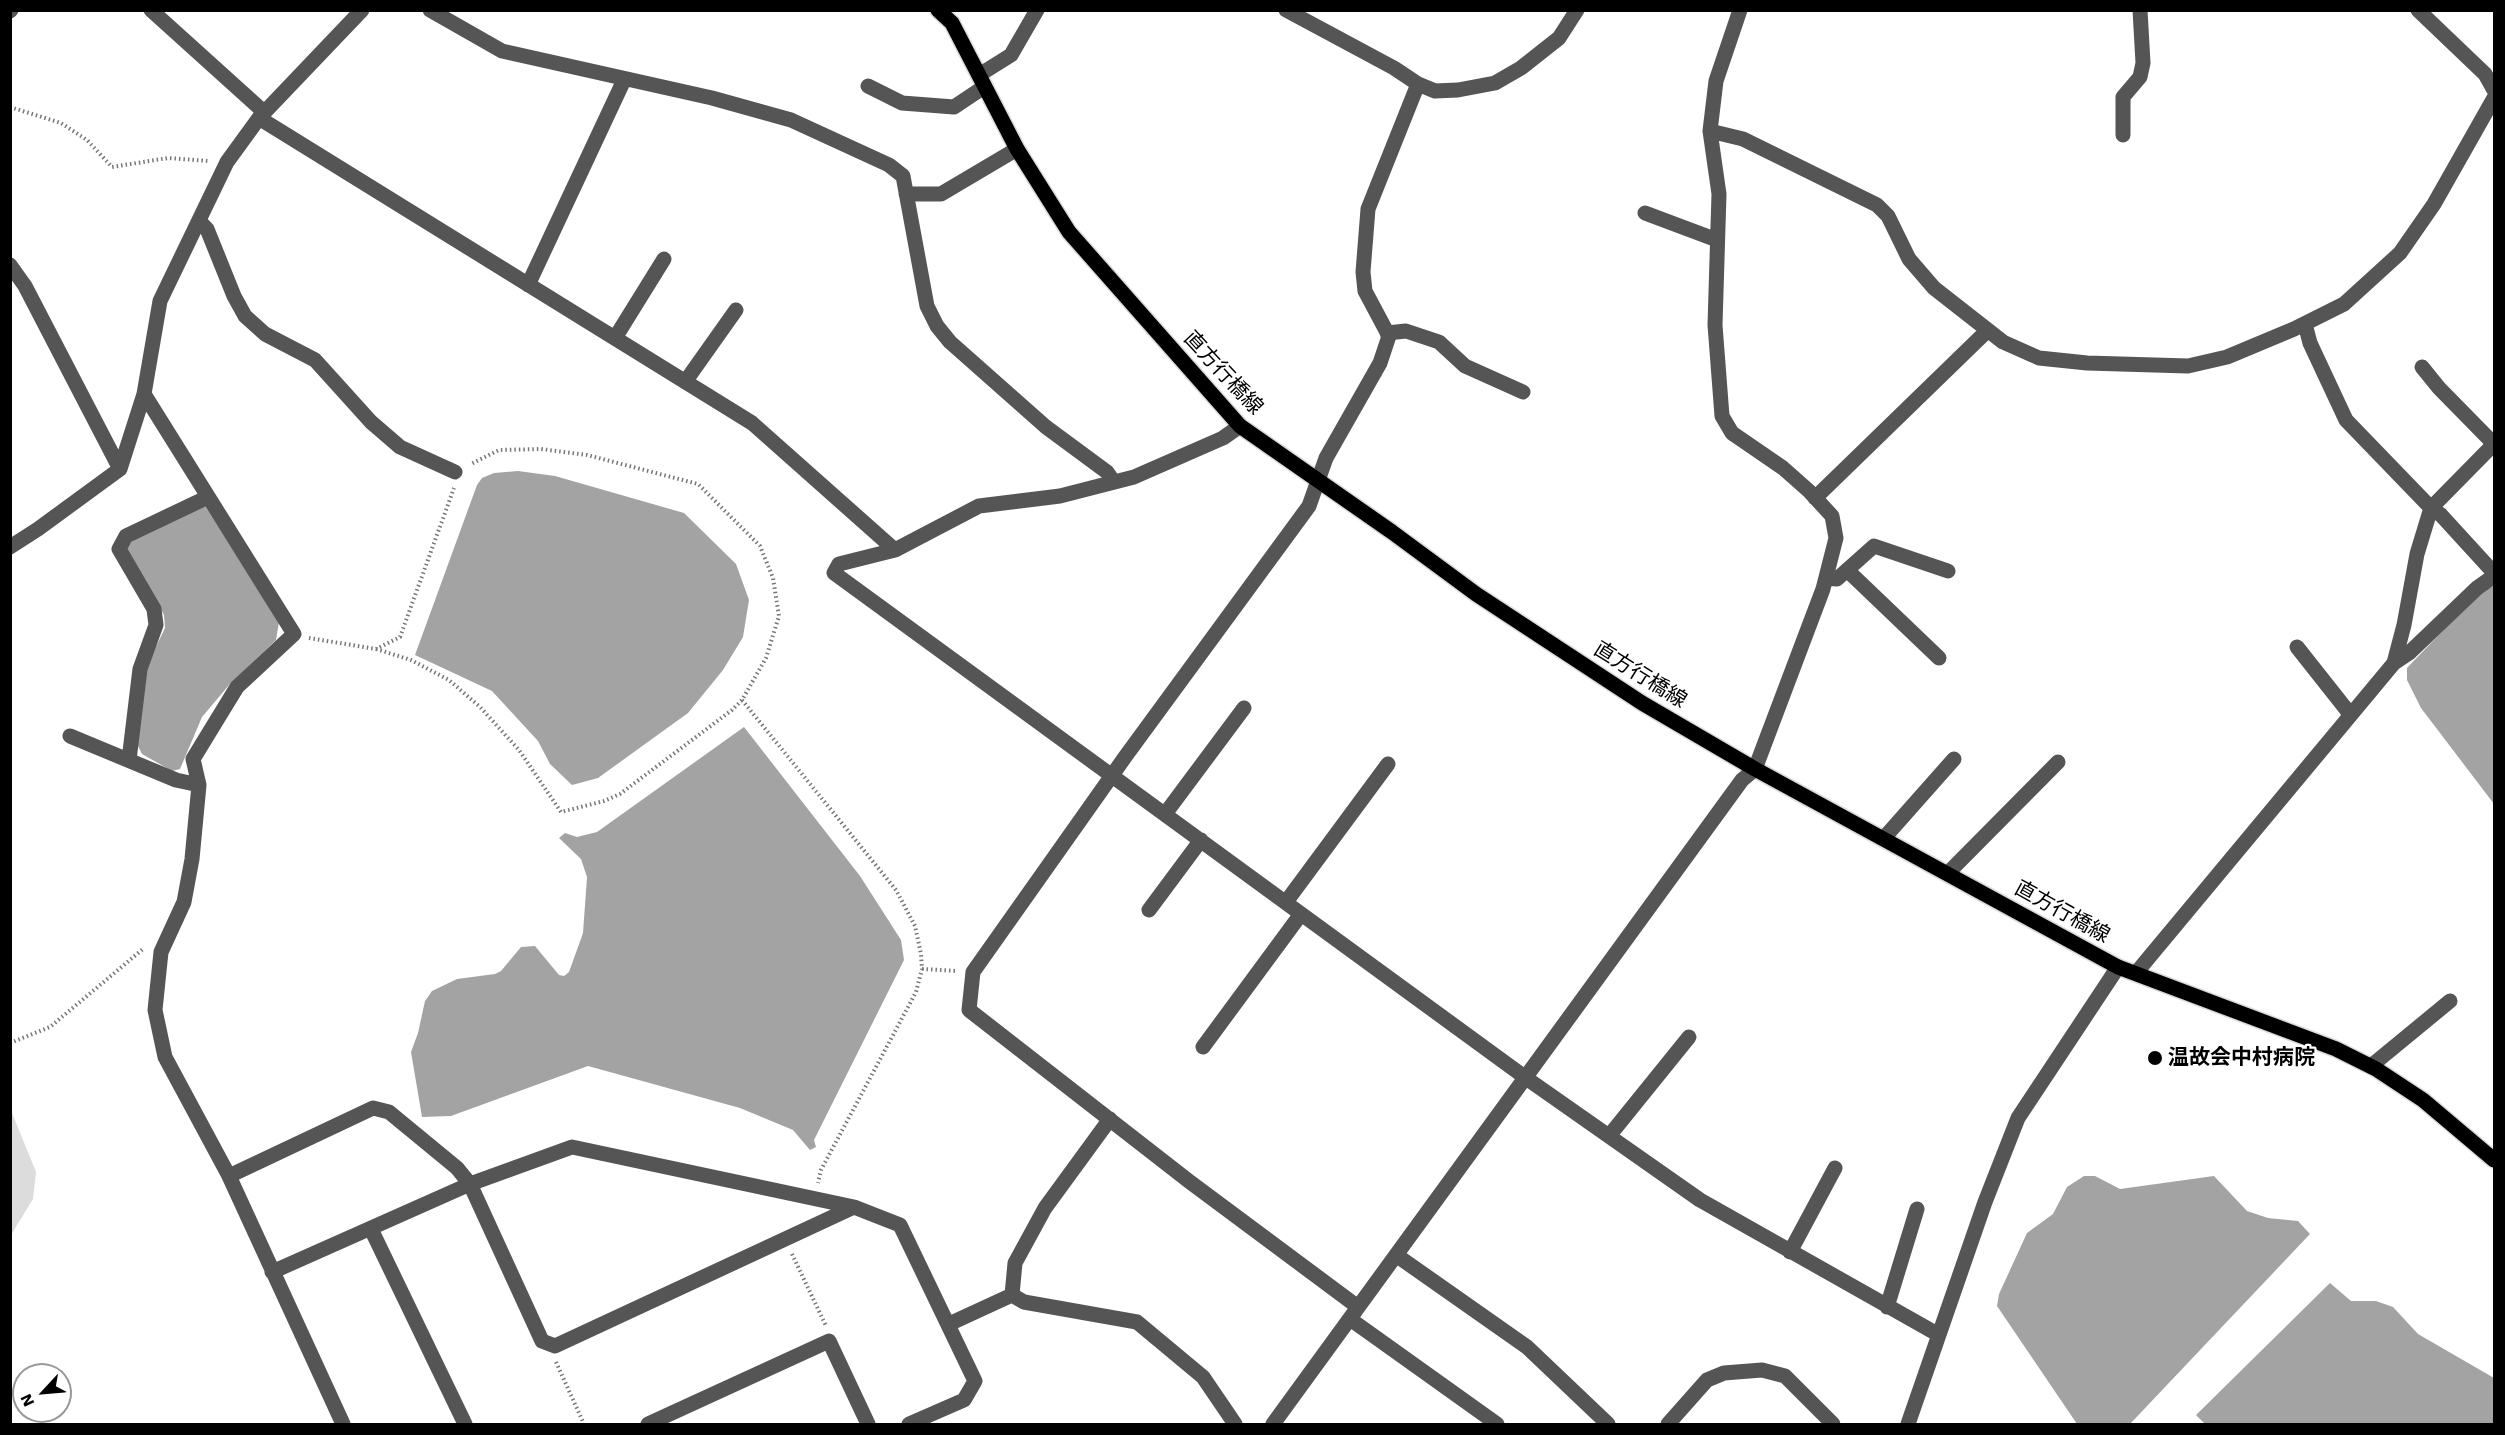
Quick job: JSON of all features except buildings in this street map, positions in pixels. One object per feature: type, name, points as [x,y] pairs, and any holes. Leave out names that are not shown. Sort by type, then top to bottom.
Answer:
[{"type":"main road","name":"直方行橋線","points":[[938,10],[952,23],[1017,149],[1070,232],[1240,426],[1476,594],[1642,703],[1755,769],[2118,967],[2336,1048],[2371,1066],[2423,1100],[2494,1160]]},
{"type":"street","points":[[151,10],[262,115],[528,285],[752,423],[895,550]]},
{"type":"street","points":[[10,547],[120,469],[144,394],[160,301],[226,162],[262,115],[362,10]]},
{"type":"street","points":[[430,10],[502,51],[712,98],[791,120],[889,165],[903,176],[927,306],[937,326],[950,342],[1046,427],[1107,472],[1114,482]]},
{"type":"street","points":[[868,86],[902,103],[954,106],[1011,55],[1037,10]]},
{"type":"street","points":[[1286,10],[1394,68],[1418,84],[1435,91],[1458,90],[1495,83],[1521,69],[1559,38],[1578,10]]},
{"type":"street","points":[[1273,1425],[1742,780],[1755,769],[1826,578],[1836,538],[1832,516],[1782,468],[1732,433],[1722,416],[1715,325],[1719,194],[1710,131],[1716,81],[1740,10]]},
{"type":"street","points":[[2123,135],[2123,97],[2140,77],[2143,63],[2140,10]]},
{"type":"street","points":[[2418,10],[2485,74],[2494,90]]},
{"type":"street","points":[[528,285],[624,80]]},
{"type":"street","points":[[1418,84],[1368,209],[1363,272],[1365,291],[1389,336],[1380,363],[1326,458],[1320,482],[1309,506],[973,972],[969,1010],[1497,1425]]},
{"type":"street","points":[[1710,131],[1743,139],[1877,205],[1888,216],[1909,259],[1934,288],[2003,342],[2039,358],[2087,363],[2188,366],[2227,357],[2305,324],[2344,304],[2400,252],[2434,204],[2494,98]]},
{"type":"street","points":[[906,194],[941,194],[1017,149]]},
{"type":"street","points":[[1645,213],[1718,240]]},
{"type":"street","points":[[199,221],[207,229],[234,296],[245,316],[265,334],[315,360],[371,422],[400,447],[454,472]]},
{"type":"street","points":[[615,338],[664,259]]},
{"type":"street","points":[[10,265],[25,286],[120,469]]},
{"type":"street","points":[[685,382],[736,310]]},
{"type":"street","points":[[2136,973],[2394,663],[2409,653],[2476,588],[2494,575],[2441,515],[2431,508],[2346,420],[2310,343],[2305,324]]},
{"type":"street","points":[[1815,498],[1988,330]]},
{"type":"street","points":[[1387,333],[1406,331],[1439,342],[1466,366],[1522,392]]},
{"type":"street","points":[[2394,663],[2404,625],[2417,554],[2431,508],[2494,444],[2422,367]]},
{"type":"street","points":[[144,394],[294,634],[237,687],[193,759],[199,785],[192,859],[184,903],[160,952],[155,1010],[165,1057],[229,1176],[343,1425]]},
{"type":"street","points":[[1240,426],[1223,438],[1134,477],[1059,496],[979,506],[895,550],[839,564],[834,573],[1526,1078],[1700,1200],[1939,1335]]},
{"type":"street","points":[[129,760],[140,669],[156,625],[154,609],[119,549],[126,536],[208,497]]},
{"type":"street","points":[[1826,578],[1837,579],[1874,546],[1948,571]]},
{"type":"street","points":[[1847,570],[1939,658]]},
{"type":"street","points":[[2297,647],[2350,714]]},
{"type":"street","points":[[1165,814],[1244,708]]},
{"type":"street","points":[[70,736],[176,780],[199,785]]},
{"type":"street","points":[[1884,838],[1954,759]]},
{"type":"street","points":[[1948,873],[2058,762]]},
{"type":"street","points":[[1286,902],[1388,764]]},
{"type":"street","points":[[1149,910],[1201,840]]},
{"type":"street","points":[[1203,1047],[1301,914]]},
{"type":"street","points":[[1908,1425],[1985,1202],[2018,1118],[2118,967]]},
{"type":"street","points":[[2371,1066],[2450,1001]]},
{"type":"street","points":[[1609,1136],[1689,1036]]},
{"type":"street","points":[[229,1176],[373,1108],[389,1112],[457,1168],[470,1184],[542,1341],[555,1346],[854,1207]]},
{"type":"street","points":[[1012,1295],[1016,1263],[1045,1208],[1110,1119]]},
{"type":"street","points":[[272,1272],[470,1184],[572,1147],[854,1207],[900,1225],[975,1381],[964,1400],[909,1425]]},
{"type":"street","points":[[1790,1251],[1835,1168]]},
{"type":"street","points":[[1887,1307],[1917,1209]]},
{"type":"street","points":[[371,1229],[465,1425]]},
{"type":"street","points":[[1396,1255],[1527,1347],[1608,1425]]},
{"type":"street","points":[[949,1324],[1012,1295]]},
{"type":"street","points":[[1012,1295],[1024,1302],[1137,1322],[1203,1377],[1235,1425]]},
{"type":"street","points":[[648,1425],[829,1341],[868,1425]]},
{"type":"street","points":[[1668,1425],[1707,1380],[1724,1373],[1762,1370],[1785,1376],[1833,1425]]},
{"type":"path","points":[[10,107],[61,123],[87,140],[112,167],[168,158],[226,162]]},
{"type":"path","points":[[294,634],[376,649],[411,660],[449,680],[480,707],[519,750],[561,812],[604,801],[620,794],[732,710],[742,700],[766,658],[779,616],[773,579],[760,546],[698,484],[587,455],[541,449],[499,450],[454,472],[456,481],[400,637],[376,649]]},
{"type":"path","points":[[742,700],[896,890],[915,926],[922,969],[916,992],[821,1170],[815,1198]]},
{"type":"path","points":[[10,1043],[50,1027],[151,942],[168,937]]},
{"type":"path","points":[[922,969],[973,972]]},
{"type":"path","points":[[785,1239],[828,1329],[829,1341]]},
{"type":"path","points":[[555,1346],[553,1356],[584,1425]]},
{"type":"shaded area","points":[[518,471],[555,476],[684,513],[736,564],[749,600],[743,637],[723,670],[688,713],[598,778],[572,785],[550,764],[538,741],[492,691],[415,655],[477,485],[482,478],[494,473]]},
{"type":"shaded area","points":[[205,506],[279,622],[276,640],[229,685],[202,717],[180,769],[172,771],[142,754],[136,742],[147,665],[165,628],[164,615],[126,548],[133,540]]},
{"type":"shaded area","points":[[2494,586],[2494,804],[2421,708],[2407,680],[2407,668],[2480,592]]},
{"type":"shaded area","points":[[744,727],[860,876],[901,940],[904,960],[814,1140],[816,1147],[810,1150],[793,1130],[740,1108],[588,1066],[451,1116],[422,1117],[411,1052],[425,1001],[432,991],[457,979],[495,974],[501,971],[521,947],[535,946],[559,975],[564,976],[569,972],[583,933],[587,877],[581,859],[559,838],[565,833],[577,837],[597,832]]},
{"type":"shaded area","points":[[10,1108],[36,1172],[33,1199],[11,1235]]},
{"type":"shaded area","points":[[2084,1176],[2095,1176],[2120,1189],[2214,1176],[2247,1211],[2268,1218],[2298,1221],[2310,1234],[2130,1424],[2077,1424],[1997,1306],[1999,1294],[2027,1233],[2053,1214],[2067,1187]]},
{"type":"shaded area","points":[[2330,1283],[2351,1301],[2376,1301],[2393,1307],[2418,1334],[2494,1378],[2494,1422],[2492,1424],[2205,1424],[2196,1415]]},
{"type":"place","name":"温故会中村病院","points":[[2155,1058]]}]
